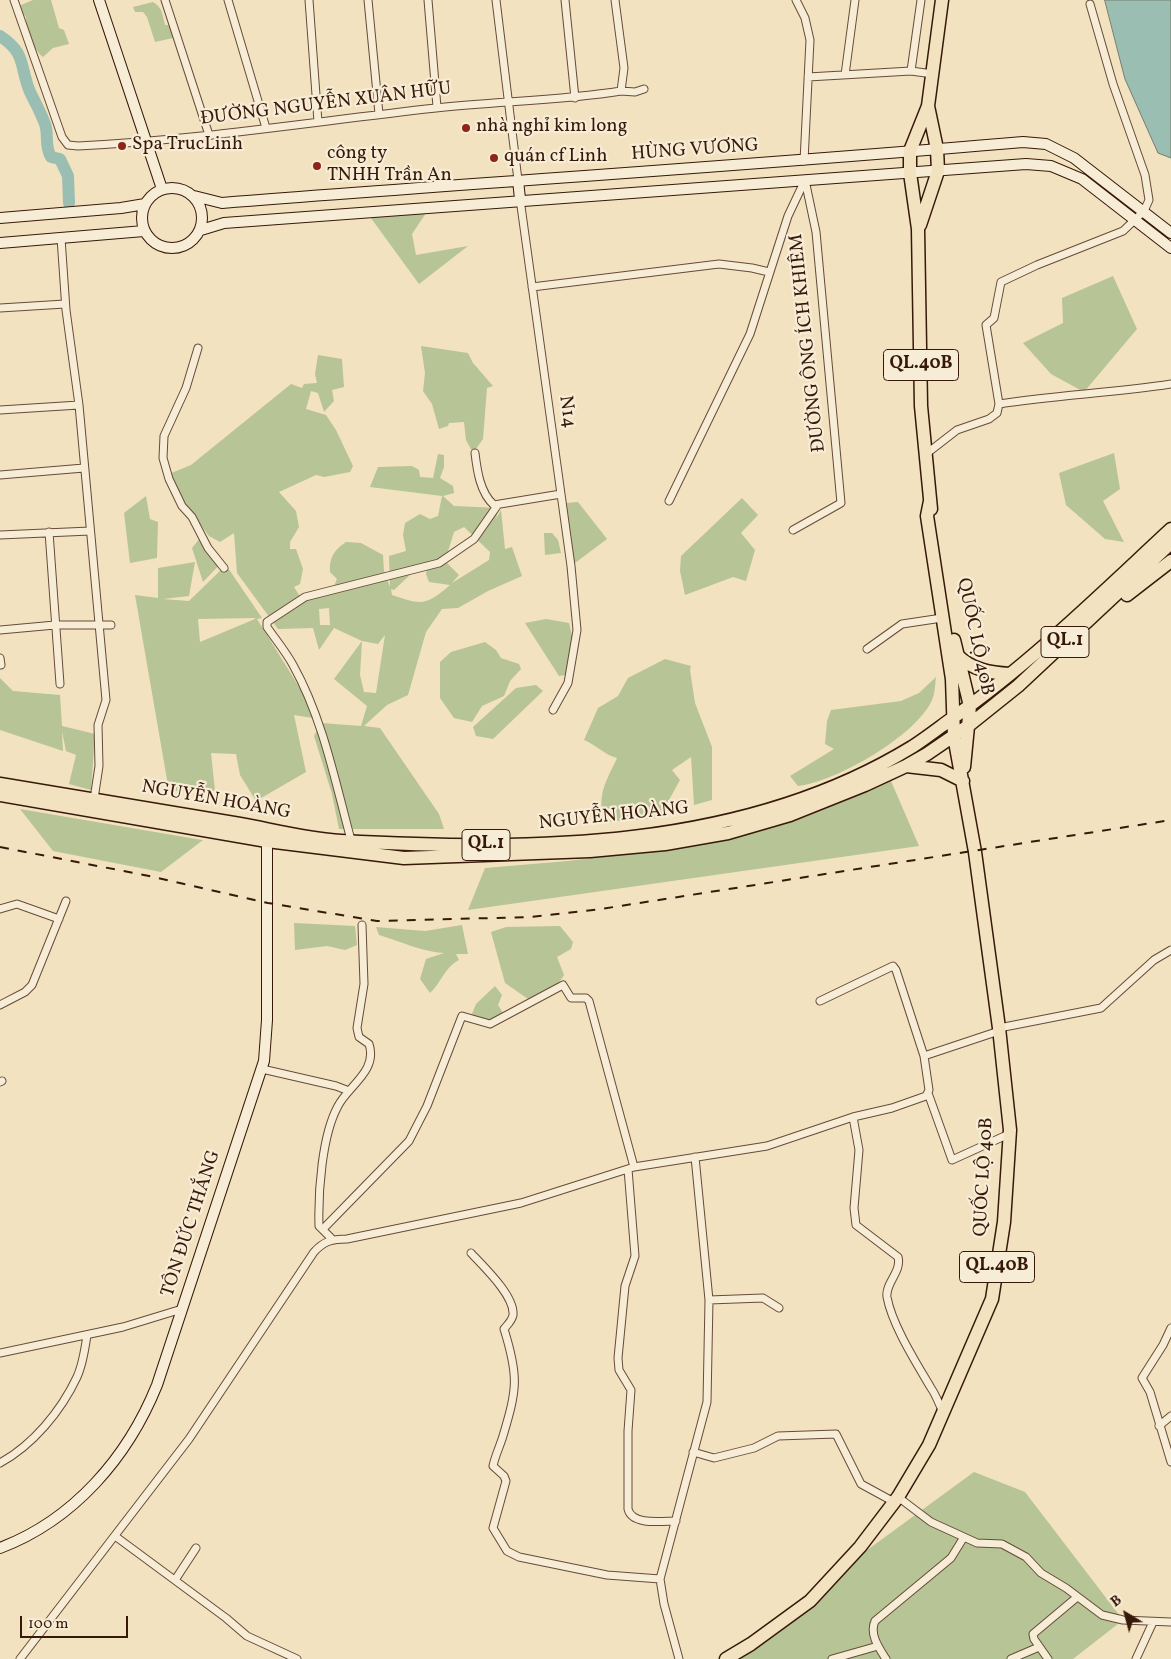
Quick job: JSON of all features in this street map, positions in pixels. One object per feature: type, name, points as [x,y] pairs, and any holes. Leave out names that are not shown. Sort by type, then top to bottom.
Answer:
[{"type":"highway","points":[[918,229],[910,173],[910,151],[928,106],[942,0]]},
{"type":"highway","points":[[918,229],[938,171],[937,149],[928,106]]},
{"type":"highway","name":"QUỐC LỘ 40B","points":[[918,229],[921,406],[930,501],[949,622],[970,706],[964,781]]},
{"type":"highway","name":"QUỐC LỘ 40B","points":[[732,1658],[810,1601],[860,1547],[896,1500],[929,1445],[992,1299],[1004,1222],[1009,1134],[999,1030],[964,781],[954,736],[952,679],[927,516],[930,501]]},
{"type":"highway","name":"NGUYỄN HOÀNG","points":[[0,784],[342,841],[413,845],[527,844],[628,838],[688,829],[781,806],[847,781],[912,747],[970,706],[1010,674],[1171,529]]},
{"type":"highway","name":"NGUYỄN HOÀNG","points":[[0,795],[267,841],[404,858],[590,852],[665,844],[728,833],[790,815],[906,766],[954,736],[1018,686],[1171,543]]},
{"type":"highway","points":[[1060,647],[1095,623],[1171,561]]},
{"type":"highway","points":[[957,655],[970,666],[995,673],[1010,674]]},
{"type":"highway","points":[[906,766],[941,770],[964,781]]},
{"type":"main road","points":[[99,0],[162,189]]},
{"type":"main road","name":"HÙNG VƯƠNG","points":[[194,196],[222,203],[518,180],[804,161],[1023,142],[1046,144],[1074,158],[1171,233]]},
{"type":"main road","points":[[804,161],[805,180]]},
{"type":"main road","name":"HÙNG VƯƠNG","points":[[201,230],[224,223],[520,199],[1026,164],[1051,166],[1082,179],[1171,248]]},
{"type":"main road","points":[[518,180],[520,199]]},
{"type":"main road","points":[[162,189],[184,190],[194,196],[202,212],[201,230],[187,245],[168,249],[158,246],[144,231],[142,213],[145,204],[152,195],[162,189]]},
{"type":"main road","points":[[0,218],[121,208],[145,204]]},
{"type":"main road","points":[[0,243],[144,231]]},
{"type":"main road","name":"TÔN ĐỨC THẮNG","points":[[0,1547],[19,1541],[54,1520],[81,1497],[109,1468],[147,1408],[182,1309],[264,1060],[267,1020],[267,841]]},
{"type":"street","name":"ĐƯỜNG NGUYỄN XUÂN HỮU","points":[[14,0],[54,116],[62,137],[68,145],[146,142],[437,107],[575,98],[621,91],[635,92],[644,89]]},
{"type":"street","points":[[165,0],[209,135]]},
{"type":"street","points":[[228,0],[266,128]]},
{"type":"street","points":[[308,0],[318,122]]},
{"type":"street","points":[[368,0],[379,114]]},
{"type":"street","points":[[428,0],[437,107]]},
{"type":"street","points":[[496,0],[518,180]]},
{"type":"street","points":[[565,0],[575,98]]},
{"type":"street","points":[[616,0],[624,68],[621,91]]},
{"type":"street","points":[[796,0],[805,18],[810,40],[804,161]]},
{"type":"street","points":[[845,74],[855,0]]},
{"type":"street","points":[[911,72],[921,0]]},
{"type":"street","points":[[926,454],[957,430],[994,416],[999,404],[986,325],[994,318],[999,283],[1037,265],[1123,232],[1144,211],[1149,193],[1145,175],[1112,84],[1090,4]]},
{"type":"street","points":[[808,77],[911,72],[933,74]]},
{"type":"street","points":[[669,501],[750,334],[794,200],[805,180]]},
{"type":"street","name":"ĐƯỜNG ÔNG ÍCH KHIÊM","points":[[793,530],[841,503],[816,232],[805,180]]},
{"type":"street","name":"N14","points":[[520,199],[561,494],[577,630],[568,683],[553,710]]},
{"type":"street","points":[[61,238],[65,304],[79,405],[106,700],[98,725],[99,766],[94,799]]},
{"type":"street","points":[[532,287],[719,264],[769,272]]},
{"type":"street","points":[[0,308],[65,304]]},
{"type":"street","points":[[198,348],[186,388],[164,436],[162,458],[169,479],[182,506],[192,518],[208,548],[224,568]]},
{"type":"street","points":[[999,404],[1045,397],[1117,392],[1171,384]]},
{"type":"street","points":[[0,410],[79,405]]},
{"type":"street","points":[[475,453],[481,482],[489,500],[497,506]]},
{"type":"street","points":[[0,475],[84,468]]},
{"type":"street","points":[[350,840],[330,758],[311,706],[292,663],[267,627],[267,622],[305,597],[439,563],[474,539],[497,506],[561,494]]},
{"type":"street","points":[[0,535],[90,531]]},
{"type":"street","points":[[49,532],[60,684]]},
{"type":"street","points":[[866,649],[902,624],[942,618]]},
{"type":"street","points":[[0,630],[55,625],[111,625]]},
{"type":"street","points":[[0,658],[1,666]]},
{"type":"street","points":[[0,1005],[25,992],[32,985],[66,901]]},
{"type":"street","points":[[0,909],[17,904],[59,918]]},
{"type":"street","points":[[332,1239],[319,1226],[319,1178],[332,1119],[339,1103],[364,1074],[371,1052],[369,1044],[359,1036],[357,1028],[364,984],[362,925]]},
{"type":"street","points":[[924,1056],[999,1030],[1101,1008],[1154,960],[1171,950]]},
{"type":"street","points":[[820,1001],[893,966],[896,970],[924,1056],[928,1076],[928,1093],[952,1160],[1009,1134]]},
{"type":"street","points":[[322,1229],[409,1141],[427,1106],[462,1016],[490,1024],[563,985],[571,998],[586,998],[590,1001],[631,1168],[635,1256],[625,1286],[618,1358],[619,1370],[631,1390],[628,1431],[628,1509],[630,1516],[636,1519],[676,1521]]},
{"type":"street","points":[[262,1069],[328,1083],[349,1091]]},
{"type":"street","points":[[20,1659],[190,1439],[314,1252],[322,1244],[332,1239],[347,1239],[521,1203],[631,1168],[767,1146],[853,1117],[892,1108],[926,1096],[928,1093]]},
{"type":"street","points":[[853,1117],[859,1150],[854,1208],[856,1225],[898,1257],[898,1267],[887,1294],[889,1308],[916,1364],[932,1388],[943,1412]]},
{"type":"street","points":[[679,1659],[664,1604],[660,1579],[707,1402],[709,1300],[695,1157]]},
{"type":"street","points":[[471,1253],[501,1287],[513,1310],[512,1319],[504,1329],[514,1365],[516,1383],[513,1403],[493,1466],[504,1476],[506,1482],[494,1523],[494,1531],[507,1551],[519,1557],[607,1575],[660,1579]]},
{"type":"street","points":[[709,1300],[764,1298],[779,1308]]},
{"type":"street","points":[[0,1353],[123,1327],[182,1309]]},
{"type":"street","points":[[1171,1328],[1163,1346],[1142,1378],[1150,1392],[1171,1462]]},
{"type":"street","points":[[0,1463],[15,1455],[33,1439],[65,1398],[78,1376],[87,1335]]},
{"type":"street","points":[[1160,1426],[1171,1416]]},
{"type":"street","points":[[693,1452],[714,1458],[754,1448],[778,1436],[836,1434],[861,1484],[896,1500],[931,1522],[977,1543],[1002,1544],[1026,1557],[1041,1573],[1066,1588],[1076,1598],[1102,1615],[1153,1622],[1171,1622]]},
{"type":"street","points":[[115,1536],[247,1636],[297,1659]]},
{"type":"street","points":[[886,1659],[878,1646],[872,1630],[875,1621],[951,1558],[964,1537]]},
{"type":"street","points":[[175,1580],[196,1548]]},
{"type":"street","points":[[1048,1659],[1039,1647],[1033,1634],[1076,1598]]},
{"type":"street","points":[[1136,1659],[1153,1622]]},
{"type":"street","points":[[832,1659],[878,1646]]},
{"type":"street","points":[[1011,1659],[1039,1647]]},
{"type":"green space","points":[[33,0],[51,0],[59,28],[64,30],[69,44],[53,48],[43,57],[33,44],[26,17],[21,11],[21,5]]},
{"type":"green space","points":[[153,2],[163,14],[165,25],[169,25],[173,38],[155,42],[147,17],[143,12],[135,12],[133,7]]},
{"type":"green space","points":[[428,210],[412,234],[416,255],[468,246],[419,284],[368,214]]},
{"type":"green space","points":[[1113,276],[1137,329],[1084,392],[1051,374],[1023,343],[1063,323],[1062,298]]},
{"type":"green space","points":[[421,346],[468,353],[473,363],[493,386],[487,388],[483,439],[473,453],[466,440],[464,422],[449,423],[448,426],[439,429],[432,404],[423,391],[425,373]]},
{"type":"green space","points":[[318,355],[342,359],[344,387],[332,390],[334,401],[324,412],[318,393],[311,391],[306,409],[326,415],[336,430],[353,466],[350,472],[324,477],[316,475],[279,492],[296,511],[299,527],[290,542],[290,549],[296,549],[303,569],[300,584],[294,587],[299,595],[331,593],[337,579],[330,572],[331,558],[335,551],[346,542],[361,543],[383,555],[384,571],[390,587],[389,556],[406,551],[403,535],[405,523],[420,514],[430,519],[438,516],[442,496],[370,487],[378,467],[412,466],[419,470],[420,477],[433,478],[438,454],[444,455],[444,467],[440,478],[453,486],[454,493],[443,496],[454,506],[499,508],[496,519],[501,510],[505,549],[512,547],[522,576],[488,591],[458,608],[442,609],[426,632],[408,695],[387,705],[364,726],[380,728],[439,814],[444,829],[339,829],[332,794],[314,736],[321,723],[361,726],[367,706],[334,679],[362,641],[334,628],[319,650],[313,628],[278,629],[237,573],[234,533],[220,542],[209,536],[164,476],[191,465],[291,384],[302,388],[304,384],[317,383],[315,374]],"holes":[[[464,527],[490,552],[489,560],[452,583],[459,575],[445,561],[454,532]],[[427,569],[426,574],[429,582],[450,585],[435,597],[423,602],[410,601],[392,595],[391,589],[394,590],[411,574]],[[329,608],[330,625],[320,625],[319,609]],[[385,635],[376,693],[364,692],[360,675],[362,641],[378,644]]]},
{"type":"green space","points":[[1114,453],[1120,489],[1103,501],[1124,542],[1105,539],[1066,505],[1059,473]]},
{"type":"green space","points":[[146,496],[150,519],[158,522],[157,558],[130,563],[124,513]]},
{"type":"green space","points":[[742,498],[758,515],[741,533],[755,550],[746,581],[733,577],[685,595],[680,571],[681,556]]},
{"type":"green space","points":[[578,502],[607,539],[571,566],[566,503]]},
{"type":"green space","points":[[544,533],[552,533],[558,540],[561,553],[545,555]]},
{"type":"green space","points":[[200,538],[223,561],[203,582],[192,548]]},
{"type":"green space","points":[[195,562],[189,596],[163,599],[189,601],[226,565],[262,618],[257,619],[319,719],[294,715],[306,772],[256,801],[240,775],[236,754],[211,753],[215,791],[169,791],[135,595],[158,598],[158,568]],"holes":[[[198,619],[255,619],[200,642]]]},
{"type":"green space","points":[[546,619],[569,623],[574,645],[572,674],[559,676],[525,623]]},
{"type":"green space","points":[[485,642],[496,650],[501,658],[519,664],[521,669],[510,681],[504,696],[482,706],[472,722],[454,718],[440,698],[440,662],[451,652]]},
{"type":"green space","points":[[665,659],[691,666],[695,703],[712,747],[712,800],[694,805],[691,757],[672,770],[680,780],[659,818],[605,822],[602,812],[602,796],[617,758],[608,755],[584,740],[598,708],[618,696],[628,678]]},
{"type":"green space","points":[[936,677],[933,698],[923,714],[910,728],[874,755],[833,776],[814,783],[798,786],[790,776],[834,749],[825,744],[827,721],[831,710],[901,701],[919,693]]},
{"type":"green space","points":[[0,678],[13,691],[60,695],[62,726],[95,734],[91,790],[69,784],[76,755],[66,751],[62,731],[63,751],[0,730]]},
{"type":"green space","points":[[536,685],[543,691],[493,739],[476,736],[473,727],[516,688]]},
{"type":"green space","points":[[891,781],[919,846],[468,910],[485,868],[568,861],[693,845],[803,818]]},
{"type":"green space","points":[[20,809],[203,840],[161,872],[53,851]]},
{"type":"green space","points":[[294,923],[355,926],[357,945],[345,950],[327,946],[295,950]]},
{"type":"green space","points":[[462,925],[468,954],[456,954],[459,960],[446,971],[430,993],[420,979],[426,959],[444,953],[419,948],[379,935],[376,927],[425,931]]},
{"type":"green space","points":[[560,926],[573,942],[571,949],[557,957],[564,975],[539,1000],[528,999],[505,983],[491,932],[506,927]]},
{"type":"green space","points":[[495,986],[502,995],[498,1005],[503,1013],[494,1023],[475,1018],[472,1014],[476,1004]]},
{"type":"green space","points":[[974,1472],[1025,1492],[1123,1620],[1073,1659],[718,1659]]},
{"type":"water","points":[[1105,0],[1171,0],[1171,158],[1158,153],[1125,79]]},
{"type":"waterway","points":[[0,36],[15,49],[21,61],[30,92],[45,124],[49,153],[51,157],[60,159],[68,176],[69,203]]},
{"type":"railway","points":[[0,847],[149,876],[268,903],[377,921],[531,917],[601,909],[1171,820]]},
{"type":"place","name":"nhà nghỉ kim long","points":[[466,128]]},
{"type":"place","name":"Spa TrucLinh","points":[[122,146]]},
{"type":"place","name":"quán cf Linh","points":[[494,158]]},
{"type":"place","name":"công ty TNHH Trần An","points":[[317,166]]}]
